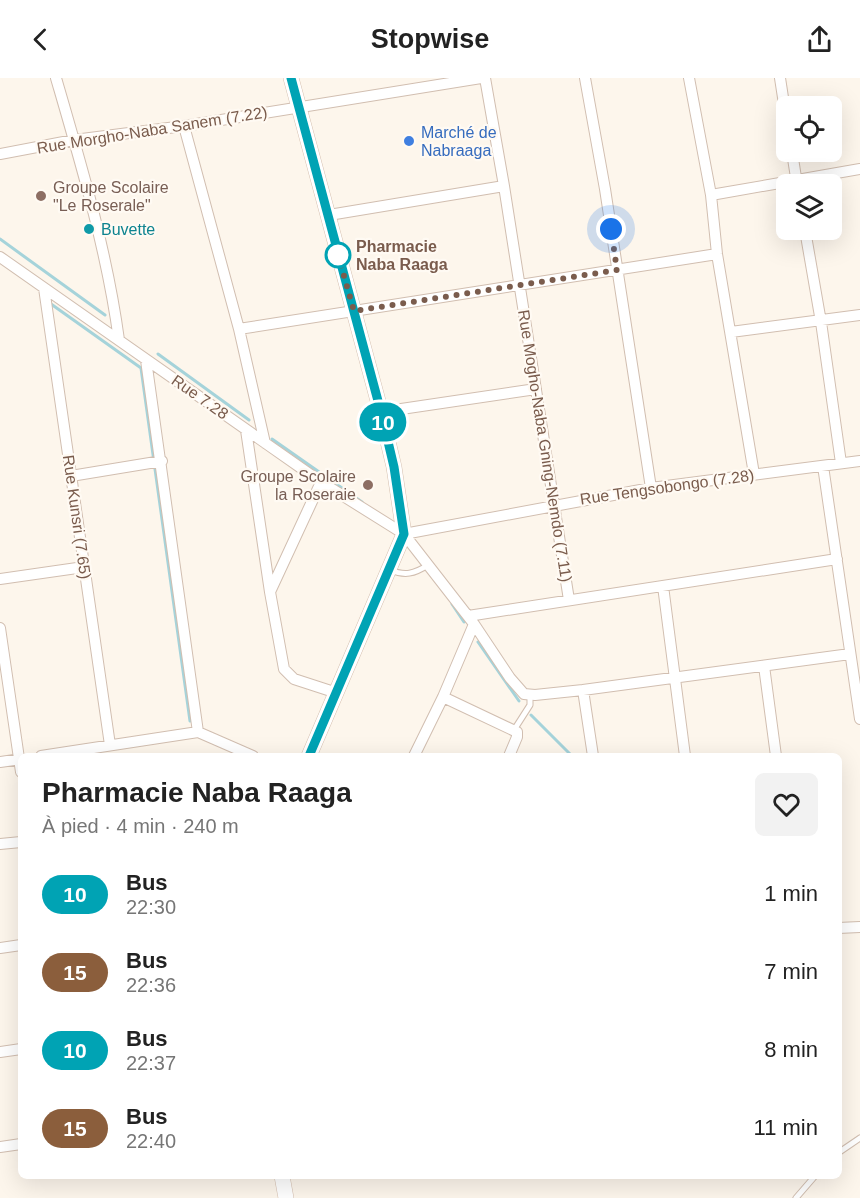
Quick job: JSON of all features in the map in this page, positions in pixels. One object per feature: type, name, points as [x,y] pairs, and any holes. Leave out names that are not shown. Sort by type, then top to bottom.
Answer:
[{"type":"street","points":[[56,78],[74,140],[110,286],[119,340]]},
{"type":"street","points":[[291,78],[381,412],[394,467],[404,534],[471,620],[520,691],[530,695],[583,690],[850,654]]},
{"type":"street","name":"Rue Morgho-Naba Sanem (7.22)","points":[[0,154],[74,140],[184,126],[483,78]]},
{"type":"street","name":"Rue Mogho-Naba Gning-Nemdo (7.11)","points":[[483,78],[504,186],[569,600]]},
{"type":"street","points":[[585,78],[651,488]]},
{"type":"street","points":[[689,78],[711,195],[717,254],[754,474]]},
{"type":"street","points":[[780,78],[783,96]]},
{"type":"street","points":[[184,126],[239,329],[265,443]]},
{"type":"street","points":[[838,174],[860,169]]},
{"type":"street","points":[[329,215],[504,186]]},
{"type":"street","points":[[711,195],[776,186]]},
{"type":"street","points":[[807,240],[841,463]]},
{"type":"street","points":[[239,329],[717,254]]},
{"type":"street","name":"Rue 7.28","points":[[0,257],[321,482],[404,534]]},
{"type":"street","name":"Rue Kunsri (7.65)","points":[[44,288],[110,745]]},
{"type":"street","points":[[730,332],[821,322],[860,315]]},
{"type":"street","points":[[146,360],[162,461],[198,732]]},
{"type":"street","points":[[381,412],[536,389]]},
{"type":"street","points":[[246,429],[270,592],[285,672],[294,679],[337,693]]},
{"type":"street","points":[[71,476],[162,461]]},
{"type":"street","name":"Rue Tengsobongo (7.28)","points":[[404,534],[554,504],[651,488],[860,461]]},
{"type":"street","points":[[823,466],[860,719]]},
{"type":"street","points":[[270,592],[321,482]]},
{"type":"street","points":[[310,753],[404,534]]},
{"type":"street","points":[[471,620],[569,600],[837,559]]},
{"type":"street","points":[[0,579],[84,567]]},
{"type":"street","points":[[663,586],[685,753]]},
{"type":"street","points":[[415,753],[442,697],[471,620]]},
{"type":"street","points":[[0,628],[3,665],[19,753]]},
{"type":"street","points":[[764,666],[776,753]]},
{"type":"street","points":[[583,690],[593,753]]},
{"type":"street","points":[[442,697],[517,732],[510,753]]},
{"type":"street","points":[[60,753],[198,732],[246,753]]},
{"type":"street","points":[[0,762],[18,759]]},
{"type":"street","points":[[0,844],[18,842]]},
{"type":"street","points":[[842,928],[860,927]]},
{"type":"street","points":[[0,948],[18,945]]},
{"type":"street","points":[[0,1052],[18,1049]]},
{"type":"street","points":[[0,1147],[18,1144]]},
{"type":"street","points":[[282,1179],[285,1198]]},
{"type":"lane","points":[[389,570],[402,575],[428,565]]},
{"type":"lane","points":[[514,730],[530,705],[530,695]]},
{"type":"lane","points":[[842,1150],[860,1138]]},
{"type":"lane","points":[[807,1198],[798,1196],[812,1179]]},
{"type":"waterway","points":[[0,239],[105,315]]},
{"type":"waterway","points":[[51,304],[141,368],[190,721]]},
{"type":"waterway","points":[[158,354],[249,420]]},
{"type":"waterway","points":[[272,439],[362,502]]},
{"type":"waterway","points":[[452,604],[464,622]]},
{"type":"waterway","points":[[478,642],[519,701]]},
{"type":"waterway","points":[[531,715],[569,753]]},
{"type":"bus line","name":"10","points":[[291,78],[381,412],[394,467],[404,534],[310,753]]},
{"type":"place","name":"Marché de Nabraaga","points":[[409,141]]},
{"type":"place","name":"Groupe Scolaire \"Le Roserale\"","points":[[41,196]]},
{"type":"place","name":"Buvette","points":[[89,229]]},
{"type":"place","name":"Pharmacie Naba Raaga","points":[[338,255]]},
{"type":"place","name":"Groupe Scolaire la Roseraie","points":[[368,485]]},
{"type":"route","points":[[338,255],[354,311],[617,270],[611,229]]}]
